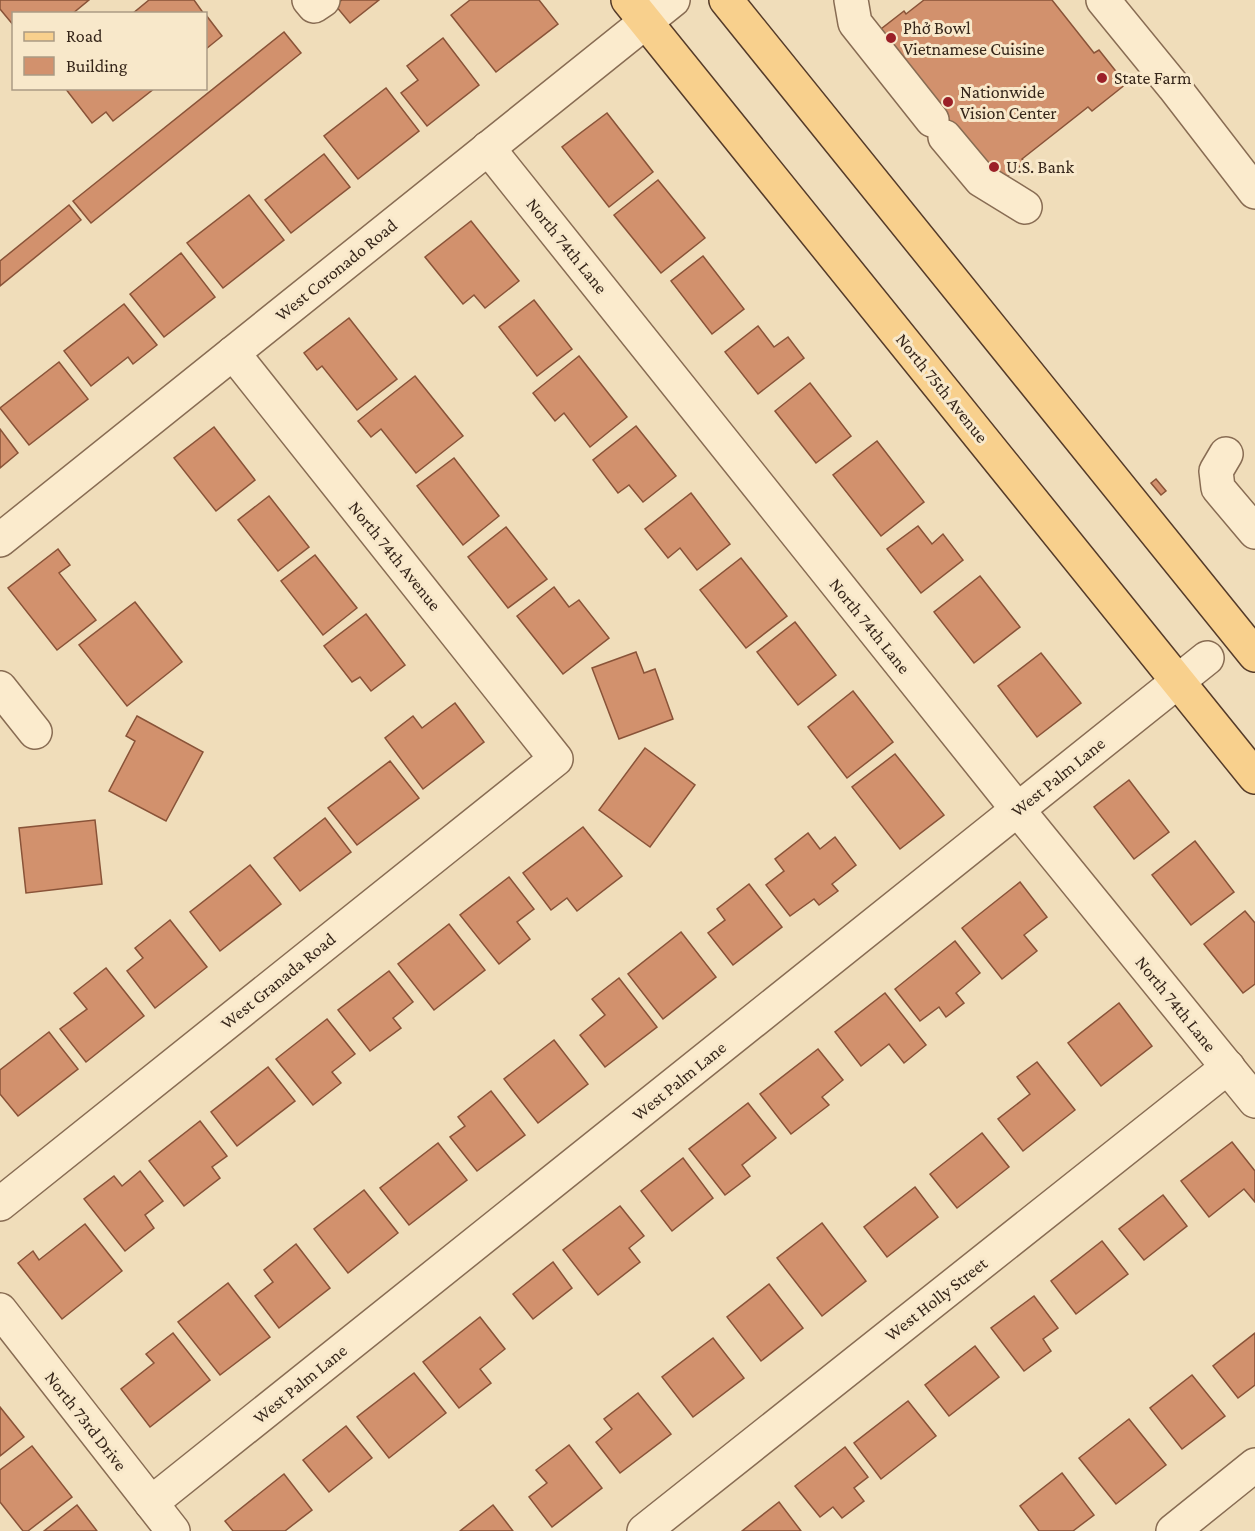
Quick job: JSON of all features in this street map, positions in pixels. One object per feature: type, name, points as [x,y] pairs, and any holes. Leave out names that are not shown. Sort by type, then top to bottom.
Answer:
[{"type":"main road","points":[[726,0],[1249,636]]},
{"type":"main road","name":"North 75th Avenue","points":[[637,11],[1255,777]]},
{"type":"street","points":[[309,0],[314,6],[323,0]]},
{"type":"street","name":"West Coronado Road","points":[[0,540],[488,148],[637,11],[673,0]]},
{"type":"street","points":[[851,0],[855,23],[981,180],[1025,207]]},
{"type":"street","points":[[1103,0],[1255,192]]},
{"type":"street","name":"North 74th Lane","points":[[488,148],[1018,810],[1255,1101]]},
{"type":"street","name":"North 74th Avenue","points":[[233,353],[556,759]]},
{"type":"street","points":[[1226,454],[1216,471],[1218,488],[1255,532]]},
{"type":"street","name":"West Palm Lane","points":[[151,1503],[1207,658]]},
{"type":"street","points":[[0,688],[35,732]]},
{"type":"street","name":"West Granada Road","points":[[0,1204],[556,759]]},
{"type":"street","name":"West Holly Street","points":[[644,1531],[1228,1067]]},
{"type":"street","name":"North 73rd Drive","points":[[0,1310],[173,1531]]},
{"type":"street","points":[[1173,1531],[1255,1465]]},
{"type":"building","points":[[0,0],[89,0],[74,12],[12,12],[12,24],[0,9]]},
{"type":"building","points":[[149,0],[194,0],[203,12],[134,12]]},
{"type":"building","points":[[342,0],[379,0],[350,23],[335,5]]},
{"type":"building","points":[[470,0],[539,0],[558,24],[496,72],[451,15]]},
{"type":"building","points":[[924,0],[1052,0],[1094,53],[1099,50],[1126,84],[1092,111],[1088,107],[1022,159],[1025,162],[996,186],[940,142],[872,36],[904,11],[906,14]]},
{"type":"building","points":[[207,16],[222,36],[207,48]]},
{"type":"building","points":[[284,32],[301,53],[91,223],[73,201]]},
{"type":"building","points":[[443,38],[479,85],[427,126],[401,93],[418,80],[407,66]]},
{"type":"building","points":[[386,88],[419,131],[358,179],[324,136]]},
{"type":"building","points":[[67,90],[152,90],[113,121],[106,112],[92,123]]},
{"type":"building","points":[[607,113],[653,172],[609,207],[562,147]]},
{"type":"building","points":[[324,154],[350,187],[291,233],[265,200]]},
{"type":"building","points":[[658,180],[705,238],[661,273],[614,215]]},
{"type":"building","points":[[249,195],[284,240],[223,288],[187,243]]},
{"type":"building","points":[[69,205],[81,220],[0,286],[0,261]]},
{"type":"building","points":[[471,221],[519,281],[485,308],[474,295],[463,304],[425,257]]},
{"type":"building","points":[[181,253],[215,297],[164,337],[130,294]]},
{"type":"building","points":[[703,256],[744,309],[712,334],[671,281]]},
{"type":"building","points":[[534,300],[572,349],[537,376],[499,327]]},
{"type":"building","points":[[124,304],[157,345],[133,364],[128,357],[91,386],[64,351]]},
{"type":"building","points":[[349,318],[397,379],[357,410],[322,366],[317,370],[304,353]]},
{"type":"building","points":[[758,326],[774,347],[788,337],[804,358],[758,394],[725,352]]},
{"type":"building","points":[[579,356],[627,417],[590,447],[564,413],[555,421],[533,393]]},
{"type":"building","points":[[59,362],[88,399],[29,445],[0,408]]},
{"type":"building","points":[[415,376],[463,436],[416,473],[381,429],[371,437],[358,421]]},
{"type":"building","points":[[810,383],[851,436],[816,463],[775,411]]},
{"type":"building","points":[[636,426],[676,476],[643,502],[629,485],[618,493],[593,460]]},
{"type":"building","points":[[214,427],[255,480],[216,511],[174,458]]},
{"type":"building","points":[[0,429],[18,453],[0,468]]},
{"type":"building","points":[[877,441],[924,502],[881,536],[833,475]]},
{"type":"building","points":[[454,458],[499,516],[463,545],[417,486]]},
{"type":"building","points":[[1156,479],[1166,491],[1161,495],[1151,483]]},
{"type":"building","points":[[691,493],[730,544],[697,570],[680,548],[668,558],[645,529]]},
{"type":"building","points":[[269,496],[309,547],[278,571],[238,520]]},
{"type":"building","points":[[918,526],[932,544],[943,534],[963,560],[921,593],[887,549]]},
{"type":"building","points":[[506,527],[547,579],[508,608],[468,557]]},
{"type":"building","points":[[58,549],[70,565],[59,573],[96,620],[57,650],[8,588]]},
{"type":"building","points":[[315,555],[357,608],[323,635],[281,581]]},
{"type":"building","points":[[741,558],[787,616],[746,648],[700,590]]},
{"type":"building","points":[[980,576],[1020,627],[974,663],[934,612]]},
{"type":"building","points":[[554,587],[569,607],[579,600],[609,638],[563,674],[517,616]]},
{"type":"building","points":[[135,602],[182,662],[127,706],[79,645]]},
{"type":"building","points":[[366,614],[405,665],[371,691],[360,677],[352,682],[324,646]]},
{"type":"building","points":[[795,622],[836,675],[798,705],[757,652]]},
{"type":"building","points":[[636,652],[644,673],[655,669],[673,719],[619,739],[592,668]]},
{"type":"building","points":[[1041,653],[1081,703],[1037,737],[998,686]]},
{"type":"building","points":[[853,691],[893,742],[847,778],[808,727]]},
{"type":"building","points":[[455,703],[484,742],[423,789],[385,738],[413,716],[422,728]]},
{"type":"building","points":[[137,716],[203,752],[166,821],[109,791],[135,741],[126,736]]},
{"type":"building","points":[[645,748],[695,785],[650,847],[599,810]]},
{"type":"building","points":[[895,754],[944,815],[900,849],[852,787]]},
{"type":"building","points":[[390,761],[419,798],[357,845],[328,808]]},
{"type":"building","points":[[1129,780],[1169,832],[1134,859],[1094,807]]},
{"type":"building","points":[[325,818],[351,852],[300,891],[274,858]]},
{"type":"building","points":[[95,820],[102,884],[26,893],[19,828]]},
{"type":"building","points":[[583,827],[622,876],[577,911],[567,898],[551,910],[523,873]]},
{"type":"building","points":[[808,833],[820,849],[835,837],[856,865],[832,884],[838,891],[819,905],[814,899],[790,916],[766,885],[784,871],[775,859]]},
{"type":"building","points":[[1195,841],[1234,892],[1191,925],[1152,875]]},
{"type":"building","points":[[250,865],[281,904],[220,951],[190,912]]},
{"type":"building","points":[[509,877],[534,909],[517,922],[530,939],[499,964],[460,915]]},
{"type":"building","points":[[1020,882],[1047,917],[1024,935],[1037,951],[1002,979],[962,928]]},
{"type":"building","points":[[749,884],[782,927],[733,965],[708,933],[725,920],[717,909]]},
{"type":"building","points":[[1245,911],[1255,923],[1255,984],[1243,993],[1204,944]]},
{"type":"building","points":[[170,920],[207,967],[155,1008],[127,971],[143,958],[135,948]]},
{"type":"building","points":[[449,924],[485,970],[434,1010],[398,964]]},
{"type":"building","points":[[681,932],[716,977],[663,1019],[628,974]]},
{"type":"building","points":[[955,941],[980,973],[956,993],[964,1003],[946,1017],[939,1007],[920,1021],[895,989]]},
{"type":"building","points":[[106,968],[144,1016],[86,1062],[60,1029],[87,1009],[74,993]]},
{"type":"building","points":[[389,971],[413,1002],[393,1018],[401,1028],[370,1051],[338,1010]]},
{"type":"building","points":[[619,978],[657,1027],[605,1067],[580,1035],[605,1015],[592,999]]},
{"type":"building","points":[[885,993],[926,1045],[904,1063],[889,1044],[861,1066],[835,1032]]},
{"type":"building","points":[[1119,1003],[1152,1046],[1101,1086],[1068,1043]]},
{"type":"building","points":[[327,1019],[355,1054],[332,1072],[341,1083],[313,1105],[276,1059]]},
{"type":"building","points":[[49,1032],[78,1069],[18,1116],[0,1094],[0,1070]]},
{"type":"building","points":[[554,1040],[588,1084],[538,1123],[504,1079]]},
{"type":"building","points":[[818,1049],[843,1080],[822,1097],[829,1105],[791,1134],[760,1094]]},
{"type":"building","points":[[1037,1062],[1075,1110],[1023,1151],[998,1119],[1030,1094],[1017,1077]]},
{"type":"building","points":[[268,1067],[295,1101],[237,1146],[211,1112]]},
{"type":"building","points":[[491,1091],[525,1135],[477,1171],[450,1137],[465,1126],[458,1117]]},
{"type":"building","points":[[748,1103],[776,1138],[742,1165],[750,1176],[725,1195],[689,1149]]},
{"type":"building","points":[[200,1121],[227,1156],[212,1167],[220,1178],[184,1206],[149,1161]]},
{"type":"building","points":[[982,1133],[1009,1167],[957,1208],[930,1174]]},
{"type":"building","points":[[1232,1142],[1255,1171],[1255,1202],[1244,1189],[1209,1217],[1181,1181]]},
{"type":"building","points":[[438,1143],[467,1180],[409,1225],[380,1188]]},
{"type":"building","points":[[683,1158],[713,1198],[672,1231],[641,1191]]},
{"type":"building","points":[[140,1171],[163,1201],[145,1215],[154,1228],[125,1251],[84,1199],[114,1176],[122,1186]]},
{"type":"building","points":[[915,1187],[938,1217],[887,1257],[864,1227]]},
{"type":"building","points":[[364,1190],[398,1233],[348,1273],[314,1229]]},
{"type":"building","points":[[1163,1195],[1187,1226],[1144,1260],[1119,1229]]},
{"type":"building","points":[[620,1206],[644,1236],[629,1248],[640,1262],[598,1295],[563,1250]]},
{"type":"building","points":[[822,1223],[866,1281],[822,1316],[777,1258]]},
{"type":"building","points":[[85,1224],[122,1271],[62,1319],[18,1263],[33,1251],[39,1260]]},
{"type":"building","points":[[1102,1241],[1128,1274],[1076,1314],[1051,1281]]},
{"type":"building","points":[[296,1244],[330,1288],[279,1328],[255,1296],[273,1282],[264,1270]]},
{"type":"building","points":[[553,1262],[572,1288],[533,1319],[513,1294]]},
{"type":"building","points":[[228,1283],[270,1337],[220,1375],[178,1322]]},
{"type":"building","points":[[769,1284],[803,1328],[761,1361],[727,1317]]},
{"type":"building","points":[[1034,1296],[1058,1328],[1043,1339],[1051,1351],[1024,1371],[991,1328]]},
{"type":"building","points":[[480,1317],[505,1349],[480,1369],[491,1383],[459,1408],[423,1362]]},
{"type":"building","points":[[173,1333],[210,1380],[150,1427],[121,1389],[154,1363],[146,1354]]},
{"type":"building","points":[[1255,1333],[1255,1385],[1238,1398],[1213,1366]]},
{"type":"building","points":[[713,1338],[744,1378],[693,1417],[662,1377]]},
{"type":"building","points":[[975,1346],[999,1377],[949,1416],[925,1385]]},
{"type":"building","points":[[414,1373],[446,1413],[389,1458],[357,1417]]},
{"type":"building","points":[[1192,1375],[1225,1416],[1182,1449],[1150,1408]]},
{"type":"building","points":[[638,1393],[671,1434],[620,1473],[596,1442],[612,1429],[604,1419]]},
{"type":"building","points":[[908,1401],[936,1436],[881,1479],[854,1443]]},
{"type":"building","points":[[0,1407],[24,1437],[0,1456]]},
{"type":"building","points":[[1129,1419],[1166,1465],[1116,1504],[1079,1458]]},
{"type":"building","points":[[346,1426],[372,1458],[329,1492],[303,1460]]},
{"type":"building","points":[[569,1445],[602,1488],[552,1527],[529,1497],[547,1483],[536,1470]]},
{"type":"building","points":[[32,1446],[72,1497],[28,1531],[23,1531],[0,1502],[0,1470]]},
{"type":"building","points":[[845,1447],[868,1477],[854,1488],[864,1501],[842,1518],[833,1507],[820,1517],[795,1486]]},
{"type":"building","points":[[1062,1473],[1094,1515],[1073,1531],[1039,1531],[1020,1506]]},
{"type":"building","points":[[284,1474],[312,1510],[285,1531],[233,1531],[225,1521]]},
{"type":"building","points":[[779,1502],[801,1531],[742,1531]]},
{"type":"building","points":[[77,1505],[97,1531],[44,1531]]},
{"type":"building","points":[[493,1505],[513,1531],[460,1531]]},
{"type":"place","name":"Phở Bowl Vietnamese Cuisine","points":[[891,38]]},
{"type":"place","name":"State Farm","points":[[1102,78]]},
{"type":"place","name":"Nationwide Vision Center","points":[[948,102]]},
{"type":"place","name":"U.S. Bank","points":[[994,167]]}]
